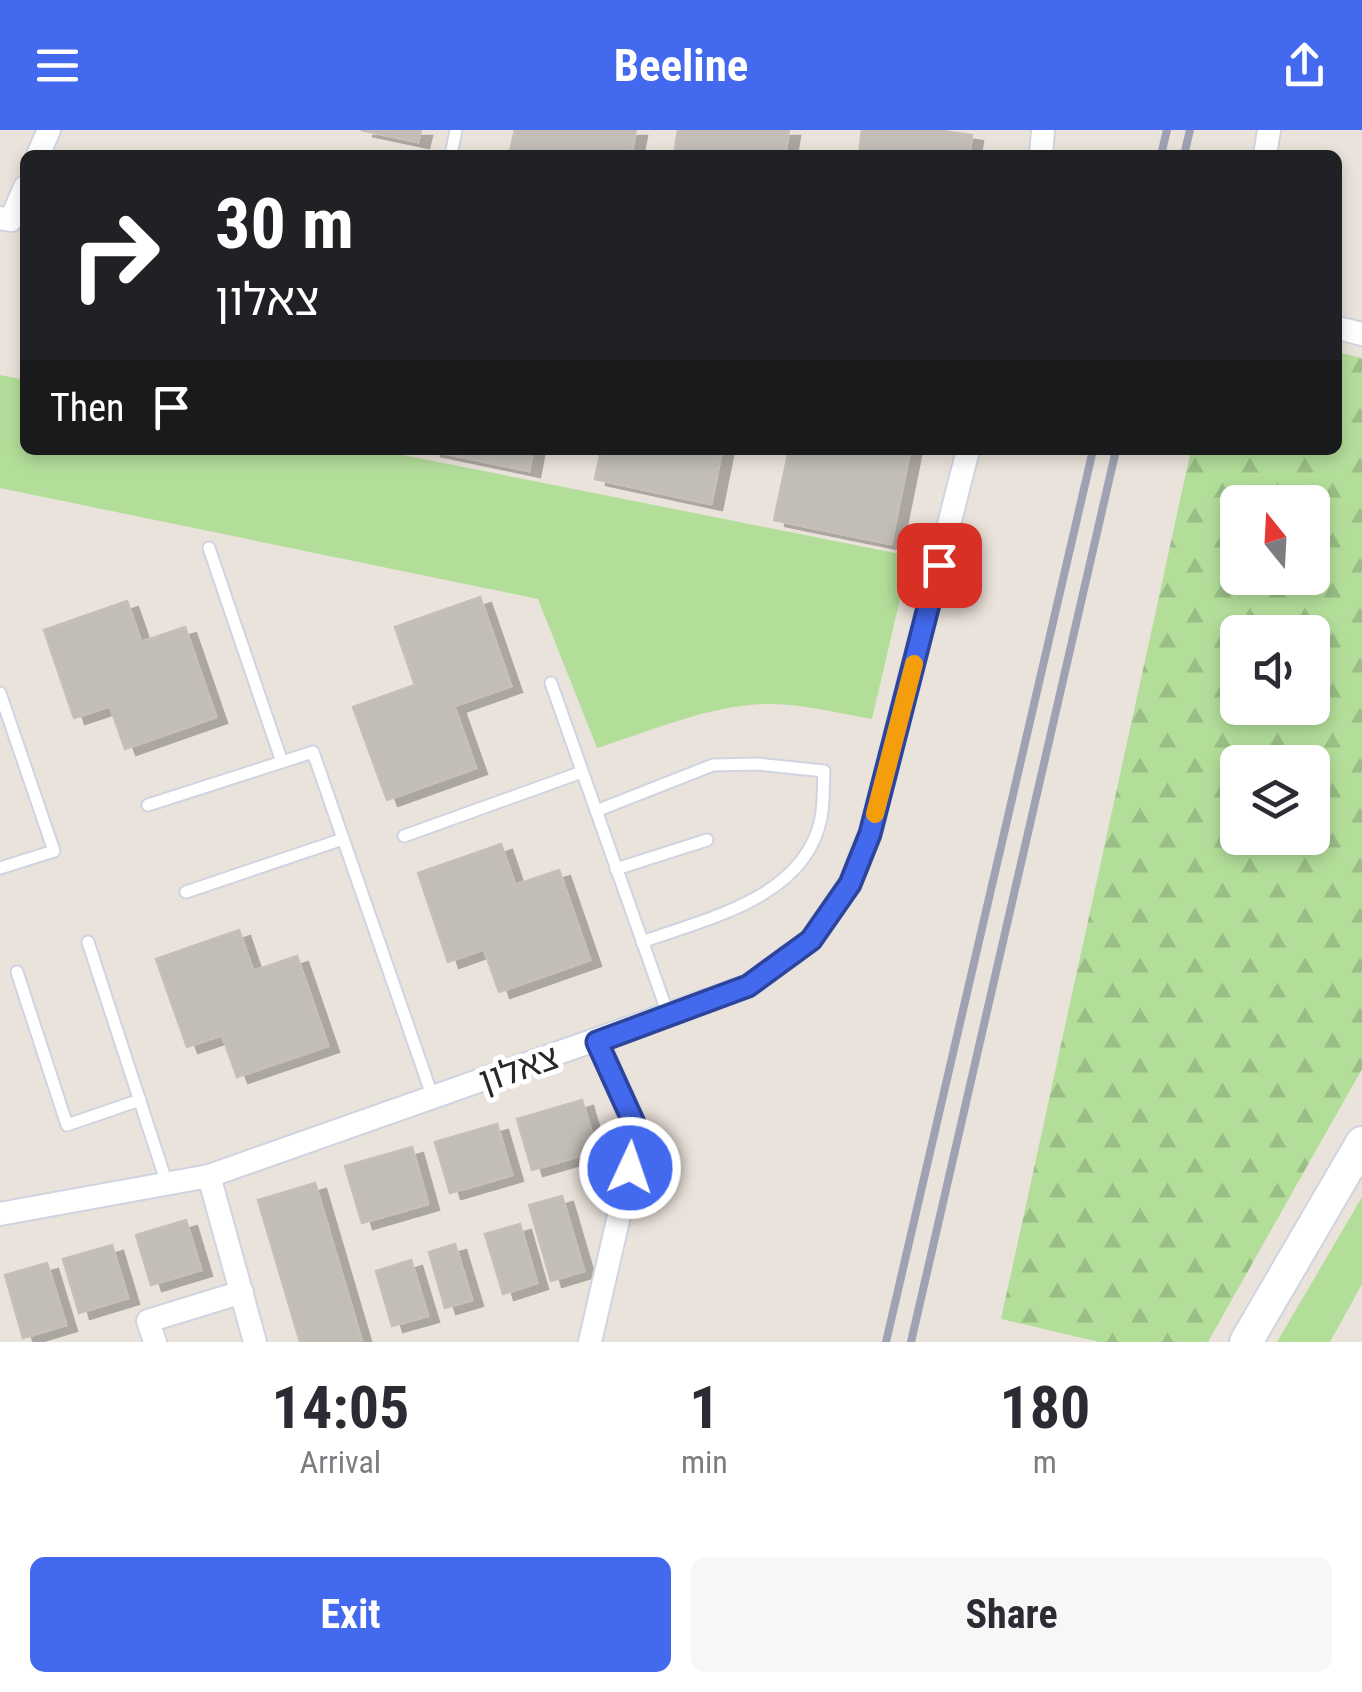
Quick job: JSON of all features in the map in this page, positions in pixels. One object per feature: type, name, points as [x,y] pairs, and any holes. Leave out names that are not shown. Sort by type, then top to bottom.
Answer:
[{"type":"street","points":[[0,218],[11,220],[20,199]]},
{"type":"street","name":"צאלון","points":[[0,1214],[209,1176],[748,986],[811,940],[850,884],[870,834],[967,455]]},
{"type":"street","points":[[590,1342],[638,1132],[597,1042]]},
{"type":"street","points":[[1246,1342],[1362,1142]]},
{"type":"street","points":[[209,1176],[255,1342]]},
{"type":"street","points":[[155,1342],[148,1320],[242,1292]]},
{"type":"lane","points":[[209,548],[282,762]]},
{"type":"lane","points":[[551,684],[668,1015]]},
{"type":"lane","points":[[0,693],[54,850],[0,868]]},
{"type":"lane","points":[[148,806],[313,752],[432,1098]]},
{"type":"lane","points":[[596,811],[713,766],[758,764],[824,771],[821,819],[806,858],[780,882],[741,906],[642,942]]},
{"type":"lane","points":[[404,836],[582,772]]},
{"type":"lane","points":[[186,892],[343,839]]},
{"type":"lane","points":[[616,869],[707,840]]},
{"type":"lane","points":[[88,942],[167,1184]]},
{"type":"lane","points":[[17,972],[67,1125],[140,1100]]},
{"type":"green space","points":[[1342,353],[1362,358],[1362,1069],[1208,1342],[1099,1342],[1001,1319],[1190,455],[1342,455]]},
{"type":"green space","points":[[0,375],[20,379],[20,455],[403,455],[910,556],[872,719],[791,705],[743,706],[679,720],[597,748],[538,599],[0,488]]},
{"type":"green space","points":[[1362,1197],[1362,1284],[1330,1342],[1277,1342]]},
{"type":"building","points":[[361,130],[421,130],[418,142]]},
{"type":"building","points":[[515,130],[636,130],[632,150],[510,150]]},
{"type":"building","points":[[678,130],[789,130],[786,150],[675,150]]},
{"type":"building","points":[[862,130],[935,130],[972,135],[970,150],[860,150]]},
{"type":"building","points":[[453,455],[532,455],[529,471]]},
{"type":"building","points":[[600,455],[721,455],[711,504],[595,479]]},
{"type":"building","points":[[788,455],[909,455],[891,544],[774,520]]},
{"type":"building","points":[[480,597],[511,686],[454,706],[476,768],[387,800],[353,707],[415,685],[395,627]]},
{"type":"building","points":[[127,601],[141,642],[185,627],[216,717],[125,749],[110,706],[74,718],[44,630]]},
{"type":"building","points":[[501,844],[515,885],[559,870],[590,960],[499,992],[484,949],[448,962],[418,873]]},
{"type":"building","points":[[239,930],[253,971],[297,956],[328,1046],[237,1077],[222,1035],[187,1047],[156,959]]},
{"type":"building","points":[[582,1100],[597,1151],[532,1170],[517,1119]]},
{"type":"building","points":[[497,1124],[512,1175],[450,1193],[435,1142]]},
{"type":"building","points":[[412,1147],[428,1204],[362,1223],[345,1166]]},
{"type":"building","points":[[315,1183],[362,1342],[300,1342],[258,1200]]},
{"type":"building","points":[[562,1196],[584,1271],[551,1281],[529,1205]]},
{"type":"building","points":[[186,1220],[201,1270],[151,1285],[136,1235]]},
{"type":"building","points":[[520,1224],[537,1283],[503,1294],[485,1234]]},
{"type":"building","points":[[455,1244],[472,1300],[445,1308],[429,1252]]},
{"type":"building","points":[[112,1245],[128,1298],[79,1313],[63,1259]]},
{"type":"building","points":[[411,1260],[428,1316],[392,1326],[376,1271]]},
{"type":"building","points":[[47,1263],[66,1325],[23,1338],[5,1275]]},
{"type":"railway","points":[[1162,150],[1167,130]]},
{"type":"railway","points":[[1185,150],[1190,130]]},
{"type":"railway","points":[[886,1342],[1092,455]]},
{"type":"railway","points":[[911,1342],[1115,455]]},
{"type":"slow traffic","points":[[875,814],[914,664]]},
{"type":"route","points":[[630,1168],[638,1132],[597,1042],[748,986],[811,940],[850,884],[870,834],[939,565]]}]
